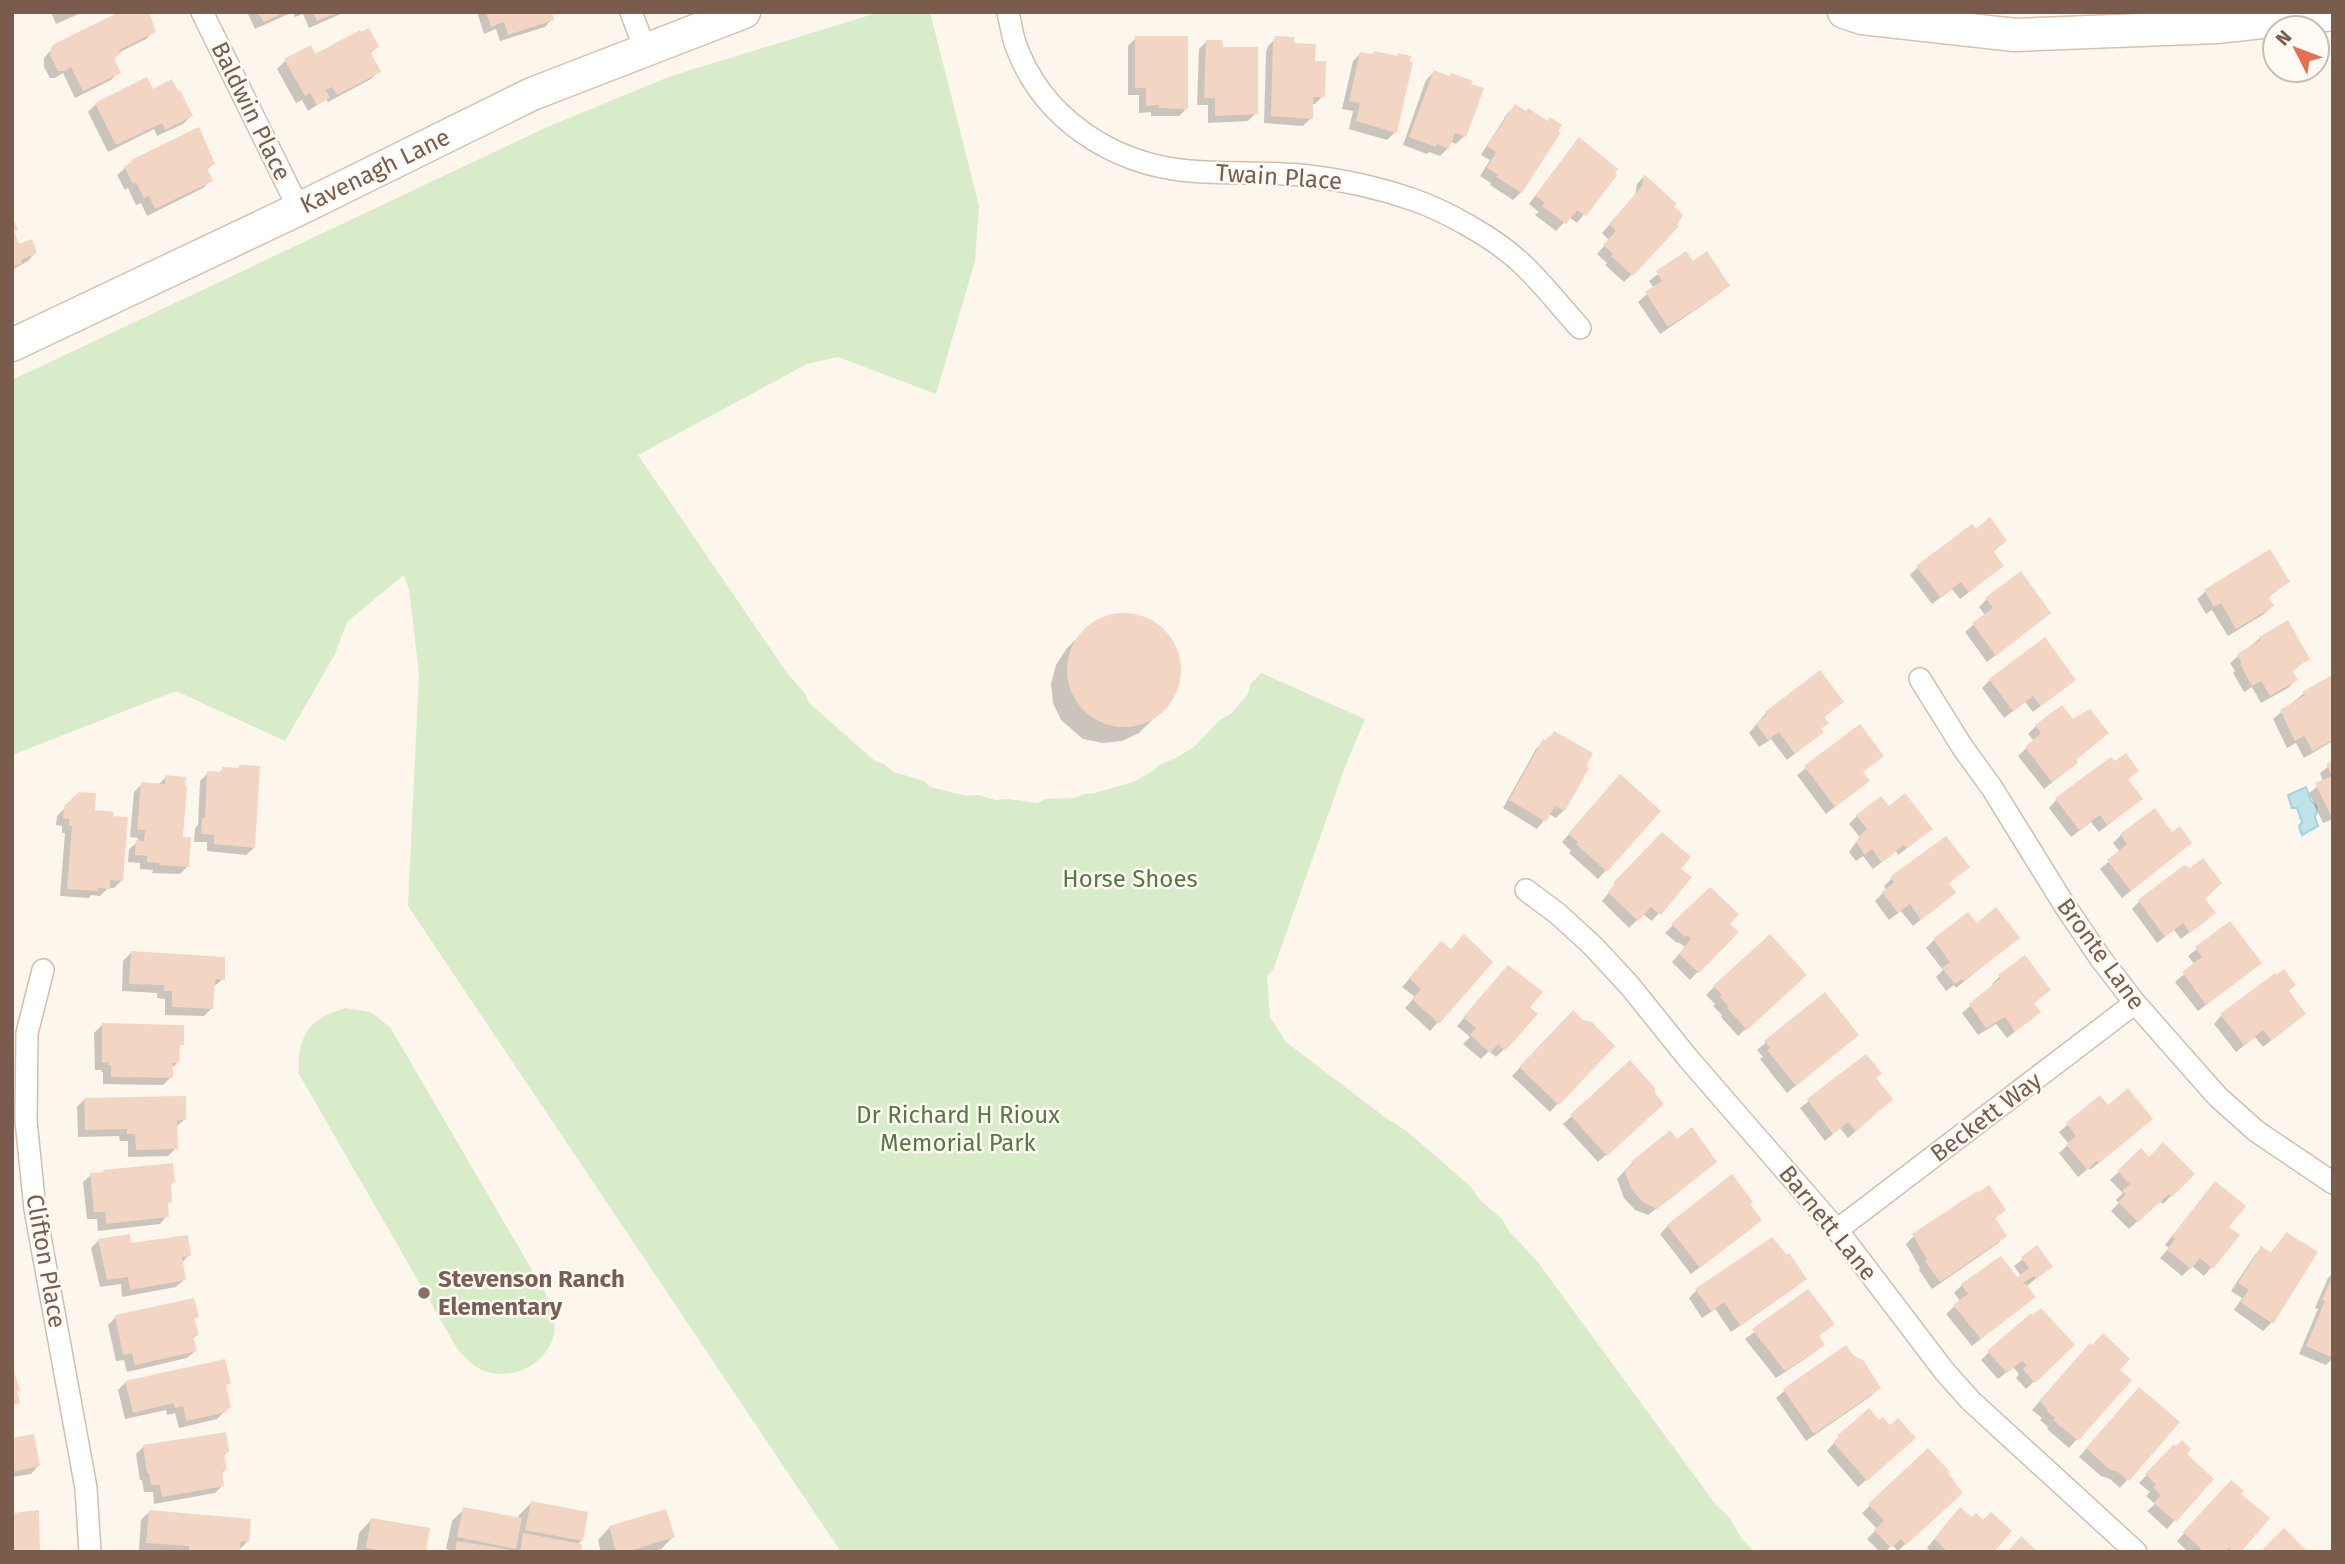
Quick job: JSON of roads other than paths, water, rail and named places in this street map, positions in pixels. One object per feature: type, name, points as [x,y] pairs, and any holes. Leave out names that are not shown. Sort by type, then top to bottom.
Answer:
[{"type":"main road","name":"Kavenagh Lane","points":[[12,345],[299,209],[532,94],[744,12]]},
{"type":"main road","points":[[1844,12],[1862,18],[2015,35],[2217,27],[2333,14]]},
{"type":"street","name":"Baldwin Place","points":[[202,12],[299,209]]},
{"type":"street","points":[[631,12],[645,49]]},
{"type":"street","name":"Twain Place","points":[[1008,12],[1016,44],[1032,78],[1055,109],[1083,134],[1115,153],[1151,166],[1189,171],[1300,175],[1359,184],[1416,201],[1469,227],[1518,260],[1580,328]]},
{"type":"street","name":"Bronte Lane","points":[[1920,680],[1962,748],[1992,788],[2065,906],[2135,1003],[2217,1096],[2256,1130],[2333,1184]]},
{"type":"street","name":"Barnett Lane","points":[[1526,890],[1558,914],[1593,946],[1630,986],[1687,1057],[1837,1230],[1971,1402],[2136,1552]]},
{"type":"street","name":"Clifton Place","points":[[43,970],[27,1033],[26,1121],[35,1209],[86,1488],[90,1552]]},
{"type":"street","name":"Beckett Way","points":[[1837,1230],[2135,1003]]},
{"type":"water","points":[[2306,787],[2316,806],[2318,826],[2302,835],[2299,826],[2302,822],[2297,808],[2292,808],[2288,795]]},
{"type":"place","name":"Stevenson Ranch Elementary","points":[[424,1293]]},
{"type":"park label","name":"Horse Shoes","points":[[1130,879]]},
{"type":"park label","name":"Dr Richard H Rioux Memorial Park","points":[[958,1129]]}]
